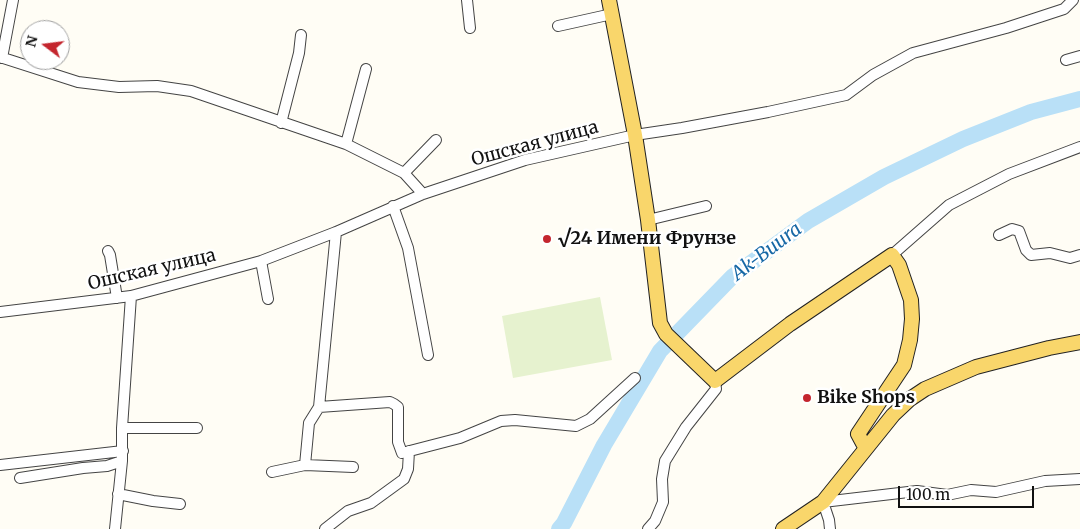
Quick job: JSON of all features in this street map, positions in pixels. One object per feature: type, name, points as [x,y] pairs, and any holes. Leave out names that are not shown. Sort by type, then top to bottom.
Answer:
[{"type":"main road","points":[[609,0],[635,135],[648,220],[660,323],[666,334],[696,364],[715,381],[790,324],[892,255],[899,265],[911,300],[910,340],[904,365],[858,434],[865,447]]},
{"type":"main road","points":[[784,529],[822,502],[893,415],[925,388],[976,367],[1080,342]]},
{"type":"street","points":[[13,0],[1,58],[78,82],[119,87],[157,86],[191,91],[346,144],[404,173],[423,194]]},
{"type":"street","points":[[467,0],[470,28]]},
{"type":"street","name":"Ошская улица","points":[[0,312],[131,296],[261,261],[336,232],[423,194],[525,160],[635,135],[768,112],[846,95],[873,75],[913,53],[1006,28],[1064,9],[1073,0]]},
{"type":"street","points":[[558,26],[612,14]]},
{"type":"street","points":[[281,123],[299,53],[301,35]]},
{"type":"street","points":[[1066,60],[1080,56]]},
{"type":"street","points":[[346,144],[366,69]]},
{"type":"street","points":[[404,173],[436,140]]},
{"type":"street","points":[[892,255],[949,206],[1008,174],[1080,147]]},
{"type":"street","points":[[393,206],[408,248],[428,355]]},
{"type":"street","points":[[648,220],[706,206]]},
{"type":"street","points":[[999,235],[1012,229],[1019,231],[1026,250],[1031,255],[1050,252],[1070,258],[1080,255]]},
{"type":"street","points":[[305,465],[309,423],[319,407],[336,232]]},
{"type":"street","points":[[108,251],[117,298]]},
{"type":"street","points":[[261,261],[268,299]]},
{"type":"street","points":[[115,529],[122,456],[122,428],[131,296]]},
{"type":"street","points":[[319,407],[390,402],[394,404],[398,407],[398,442],[402,453],[460,438],[500,421],[515,420],[576,426],[590,420],[635,378]]},
{"type":"street","points":[[648,529],[655,521],[663,502],[662,478],[665,461],[686,427],[716,389],[715,381]]},
{"type":"street","points":[[122,428],[197,428]]},
{"type":"street","points":[[325,529],[348,511],[371,503],[404,479],[408,469],[409,451]]},
{"type":"street","points":[[0,465],[122,456]]},
{"type":"street","points":[[20,478],[107,466],[122,456]]},
{"type":"street","points":[[272,472],[305,465],[353,466]]},
{"type":"street","points":[[830,529],[829,520],[822,502],[917,491],[947,495],[971,490],[996,492],[1044,481],[1080,479]]},
{"type":"street","points":[[118,494],[180,504]]},
{"type":"green space","points":[[600,297],[612,360],[513,378],[502,316]]},
{"type":"waterway","name":"Ak-Buura","points":[[559,529],[564,523],[604,445],[660,351],[732,277],[808,221],[884,177],[963,139],[1031,112],[1080,99]]},
{"type":"place","name":"√24 Имени Фрунзе","points":[[547,239]]},
{"type":"place","name":"Bike Shops","points":[[807,398]]}]
